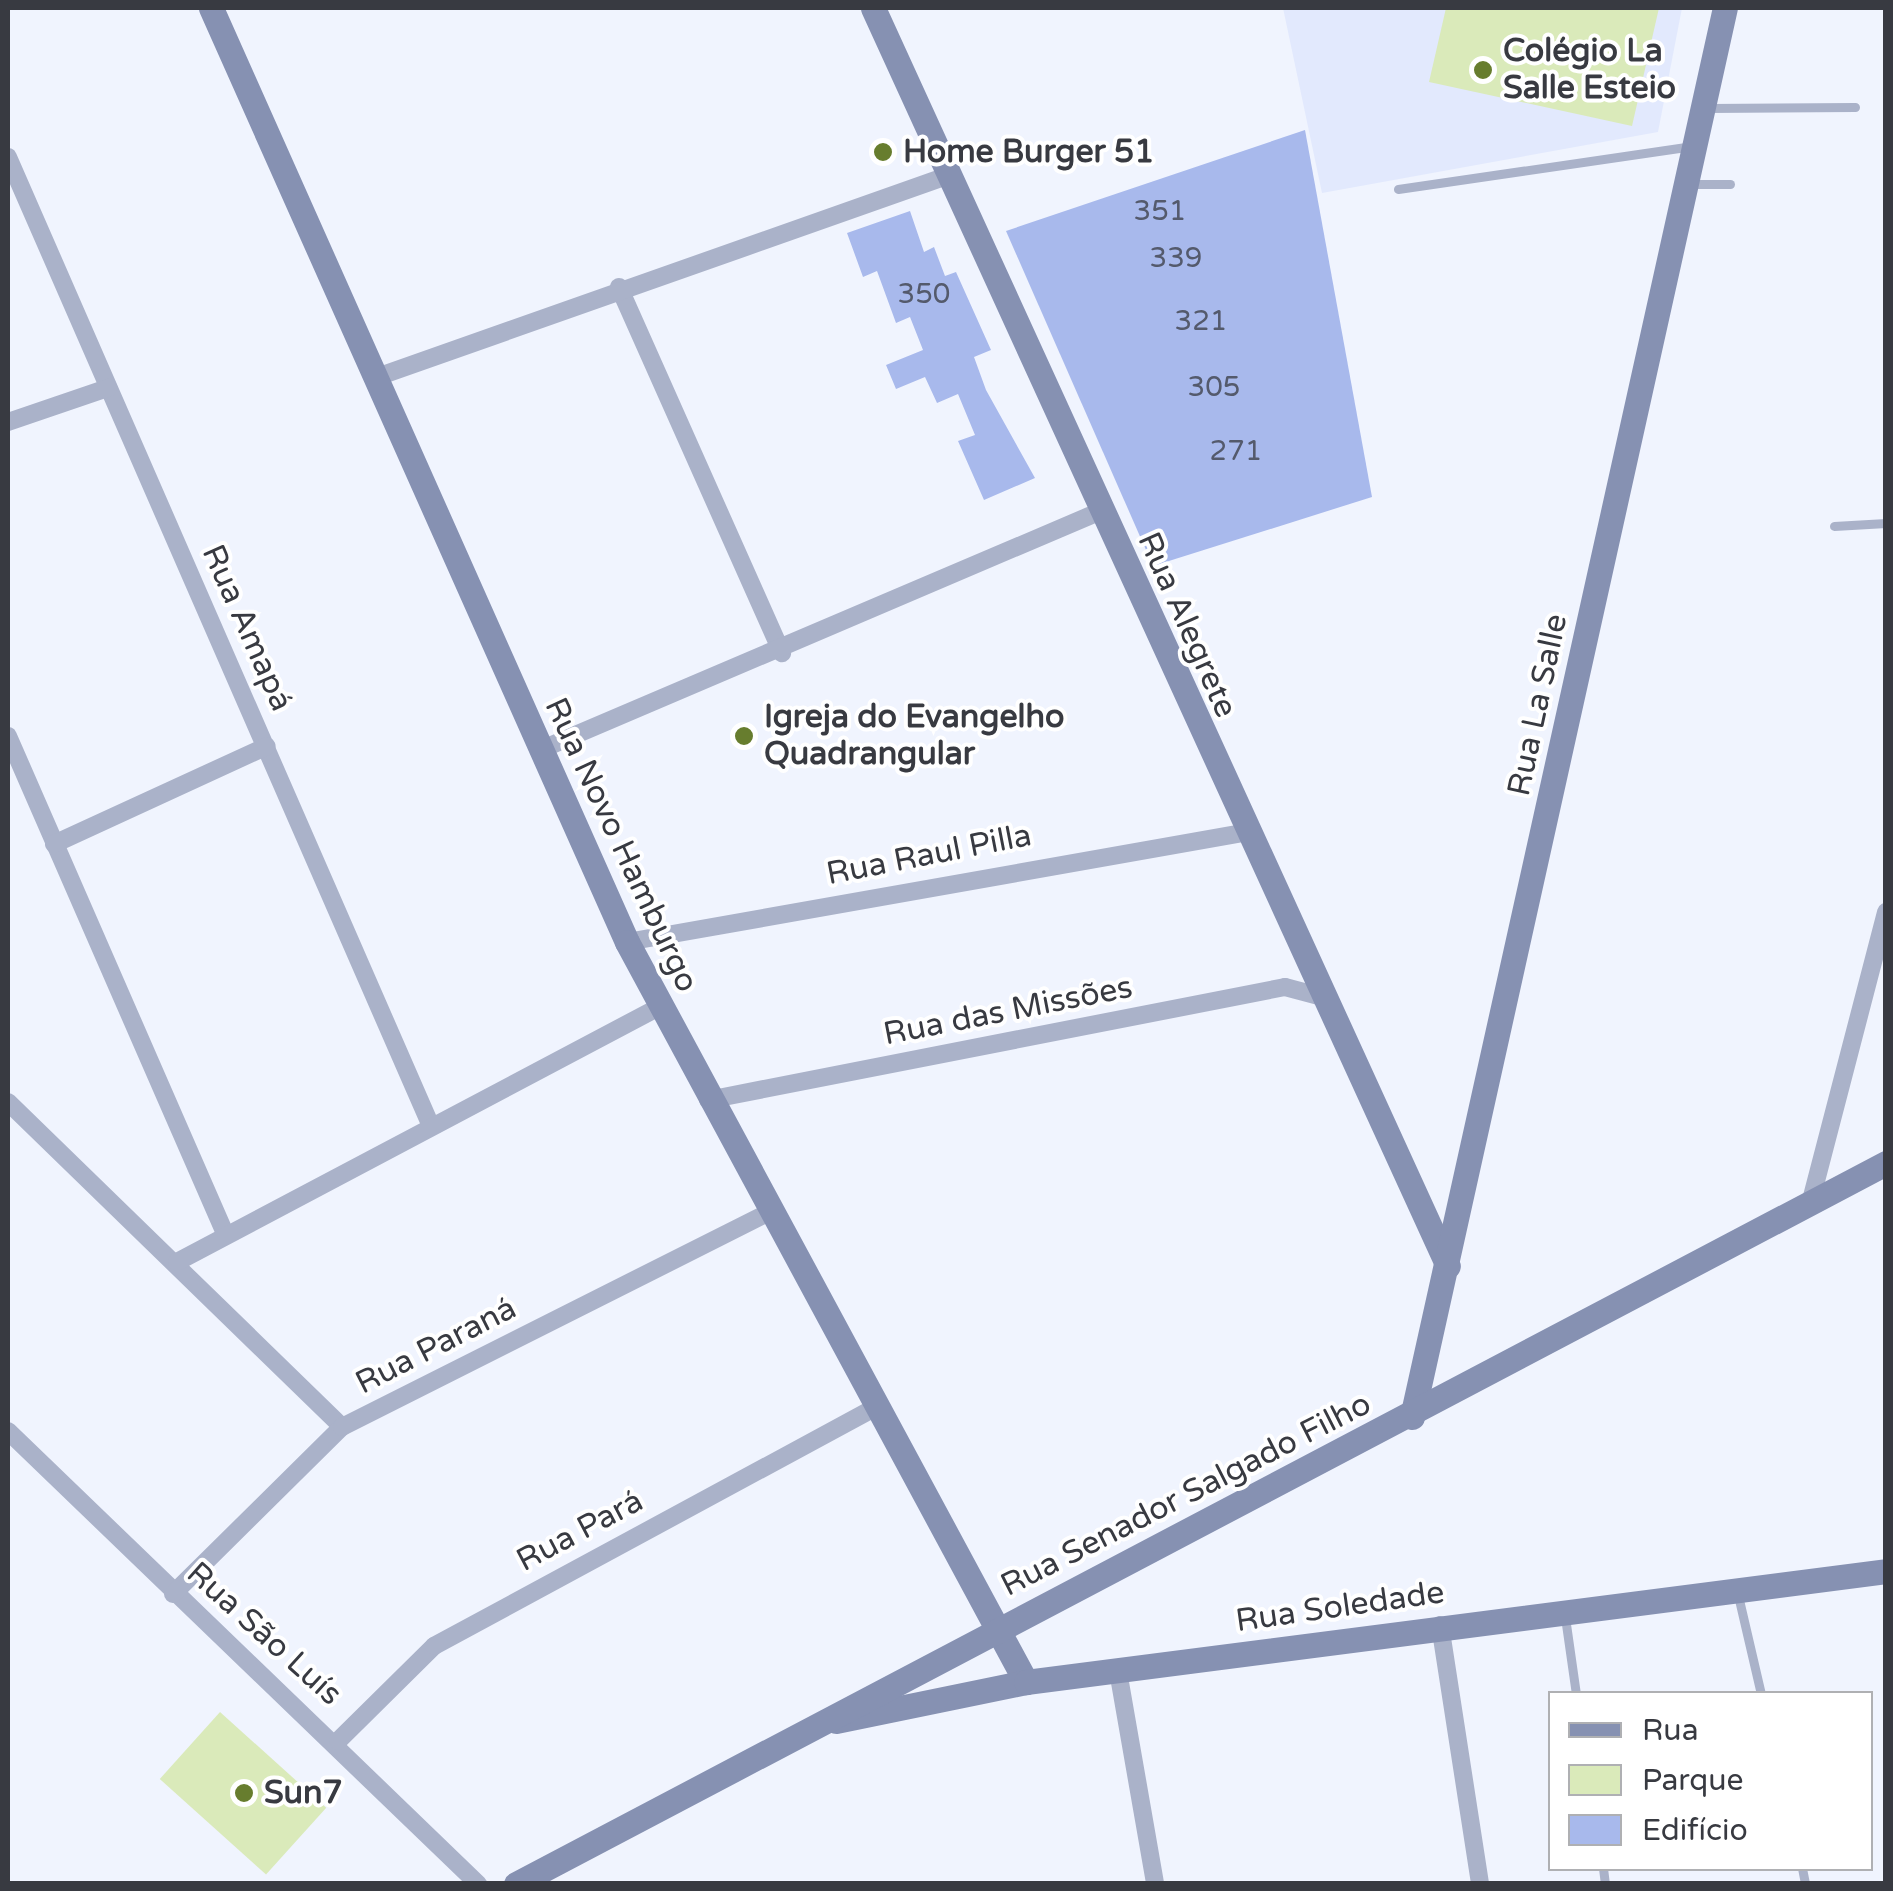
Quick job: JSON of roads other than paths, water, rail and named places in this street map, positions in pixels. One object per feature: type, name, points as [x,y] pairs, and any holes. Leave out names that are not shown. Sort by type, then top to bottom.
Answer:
[{"type":"street","name":"Rua Novo Hamburgo","points":[[212,8],[626,942],[768,1212],[1026,1682]]},
{"type":"street","name":"Rua Alegrete","points":[[872,8],[1243,833],[1448,1266]]},
{"type":"street","name":"Rua La Salle","points":[[1412,1417],[1725,8]]},
{"type":"street","name":"Rua Amapá","points":[[8,158],[430,1124]]},
{"type":"street","points":[[377,377],[619,287],[950,175]]},
{"type":"street","points":[[619,287],[782,652]]},
{"type":"street","points":[[8,422],[108,388]]},
{"type":"street","points":[[540,750],[782,652],[1100,511]]},
{"type":"street","points":[[8,736],[224,1231]]},
{"type":"street","points":[[54,844],[267,746]]},
{"type":"street","name":"Rua Raul Pilla","points":[[626,942],[1243,833]]},
{"type":"street","points":[[1810,1204],[1886,912]]},
{"type":"street","name":"Rua das Missões","points":[[708,1100],[1285,987],[1319,996]]},
{"type":"street","points":[[177,1262],[224,1231],[659,1006]]},
{"type":"street","points":[[8,1102],[342,1426]]},
{"type":"street","name":"Rua Senador Salgado Filho","points":[[516,1884],[807,1727],[1412,1417],[1886,1163]]},
{"type":"street","name":"Rua Paraná","points":[[173,1594],[342,1426],[768,1212]]},
{"type":"street","name":"Rua Pará","points":[[338,1741],[434,1646],[876,1407]]},
{"type":"street","name":"Rua São Luís","points":[[8,1432],[173,1594],[338,1741],[478,1884]]},
{"type":"street","name":"Rua Soledade","points":[[807,1727],[1026,1682],[1440,1625],[1886,1571]]},
{"type":"street","points":[[1440,1625],[1480,1884]]},
{"type":"street","points":[[1118,1671],[1155,1884]]},
{"type":"lane","points":[[1702,108],[1855,107]]},
{"type":"lane","points":[[1398,189],[1694,146]]},
{"type":"lane","points":[[1685,184],[1730,184]]},
{"type":"lane","points":[[1834,526],[1886,524]]},
{"type":"lane","points":[[1736,1588],[1760,1691]]},
{"type":"lane","points":[[1564,1610],[1576,1691]]},
{"type":"place","name":"Colégio La Salle Esteio","points":[[1483,70]]},
{"type":"place","name":"Home Burger 51","points":[[883,152]]},
{"type":"place","name":"Igreja do Evangelho Quadrangular","points":[[744,736]]},
{"type":"place","name":"Sun7","points":[[244,1793]]}]
